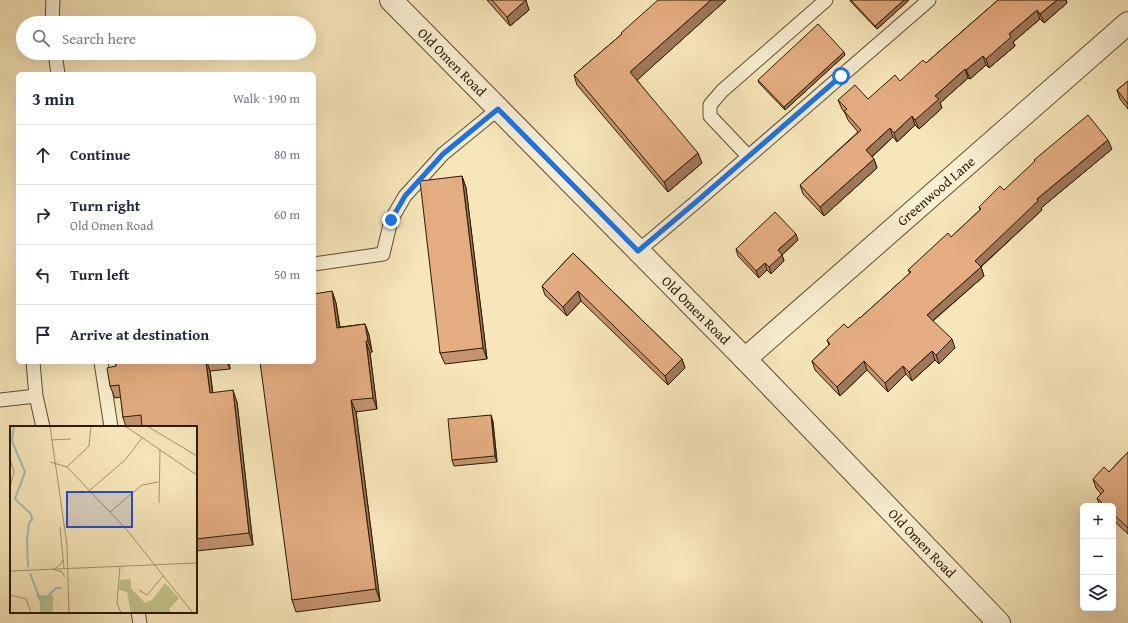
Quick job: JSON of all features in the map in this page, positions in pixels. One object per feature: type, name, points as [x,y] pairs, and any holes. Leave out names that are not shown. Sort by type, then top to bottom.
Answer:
[{"type":"street","name":"Old Omen Road","points":[[391,0],[745,359],[999,623]]},
{"type":"street","name":"Greenwood Lane","points":[[745,359],[1128,22]]},
{"type":"lane","points":[[52,16],[53,0]]},
{"type":"lane","points":[[748,156],[710,116],[710,105],[722,91],[826,0]]},
{"type":"lane","points":[[638,251],[929,0]]},
{"type":"lane","points":[[56,60],[58,72]]},
{"type":"lane","points":[[316,264],[383,254],[391,220],[405,196],[443,154],[498,109]]},
{"type":"lane","points":[[33,364],[36,396],[43,426]]},
{"type":"lane","points":[[101,364],[111,426]]},
{"type":"lane","points":[[0,400],[36,396]]},
{"type":"lane","points":[[138,613],[140,623]]},
{"type":"building","points":[[492,0],[526,0],[507,17]]},
{"type":"building","points":[[658,0],[711,0],[630,72],[698,153],[664,182],[574,75],[622,34],[621,33]]},
{"type":"building","points":[[851,0],[904,0],[875,26]]},
{"type":"building","points":[[998,0],[1057,0],[1040,14],[1037,10],[1009,34],[1011,37],[986,59],[983,56],[966,70],[965,69],[935,96],[939,99],[915,120],[912,116],[894,133],[890,128],[866,150],[874,159],[820,207],[800,185],[861,130],[844,111],[847,109],[838,100],[855,85],[868,99],[895,75],[900,81],[923,60],[926,63]]},
{"type":"building","points":[[818,24],[844,52],[784,107],[758,80]]},
{"type":"building","points":[[1128,81],[1128,104],[1117,90]]},
{"type":"building","points":[[1088,115],[1108,140],[1037,199],[1038,201],[975,261],[981,267],[927,315],[952,339],[936,355],[932,351],[909,372],[903,366],[885,383],[864,361],[837,387],[812,361],[830,344],[827,340],[844,324],[848,328],[860,318],[911,272],[908,270],[948,233],[951,237],[981,209],[979,207],[1000,186],[1004,190],[1035,161],[1034,160]]},
{"type":"building","points":[[462,176],[483,348],[440,353],[420,181]]},
{"type":"building","points":[[775,212],[796,234],[778,250],[782,255],[769,267],[765,263],[756,271],[736,249]]},
{"type":"building","points":[[573,253],[682,359],[665,376],[578,291],[563,307],[542,286]]},
{"type":"building","points":[[332,291],[337,328],[365,324],[373,398],[351,400],[376,589],[292,600],[260,364],[316,364],[316,294]]},
{"type":"building","points":[[116,364],[206,364],[210,393],[233,390],[249,533],[197,539],[197,426],[142,426],[141,415],[123,417],[119,385],[110,386],[107,368],[116,366]]},
{"type":"building","points":[[491,415],[495,456],[452,460],[448,419]]},
{"type":"building","points":[[1128,452],[1128,528],[1116,517],[1116,503],[1102,503],[1097,498],[1104,491],[1093,479],[1104,467],[1109,472]]},
{"type":"route","points":[[391,220],[405,196],[443,154],[498,109],[638,251],[841,76]]}]
